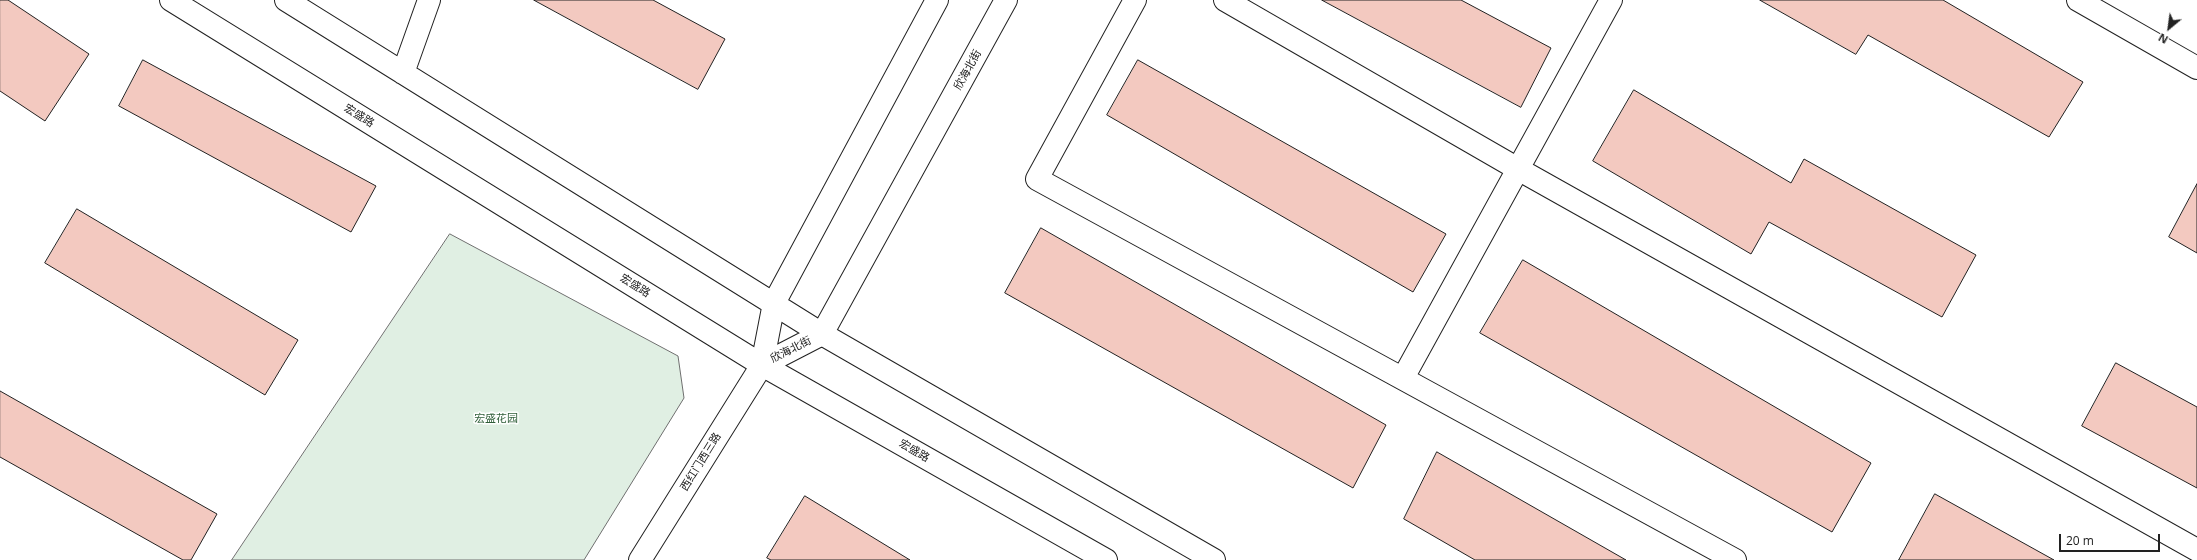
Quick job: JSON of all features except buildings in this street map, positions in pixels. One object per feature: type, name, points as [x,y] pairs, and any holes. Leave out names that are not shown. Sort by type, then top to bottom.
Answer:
[{"type":"street","name":"宏盛路","points":[[171,0],[762,365],[1106,560]]},
{"type":"street","points":[[286,0],[822,334],[1214,560]]},
{"type":"street","points":[[403,72],[429,0]]},
{"type":"street","name":"欣海北街","points":[[762,365],[774,304],[937,0]]},
{"type":"street","name":"欣海北街","points":[[762,365],[822,334],[1006,0]]},
{"type":"street","points":[[1135,0],[1037,179],[1734,560]]},
{"type":"street","points":[[1225,0],[1518,169],[2197,550]]},
{"type":"street","points":[[1403,378],[1610,0]]},
{"type":"street","points":[[2078,0],[2197,68]]},
{"type":"street","name":"西红门西三路","points":[[640,560],[762,365]]},
{"type":"green space","name":"宏盛花园","points":[[450,234],[678,356],[684,398],[584,560],[232,560]]}]
